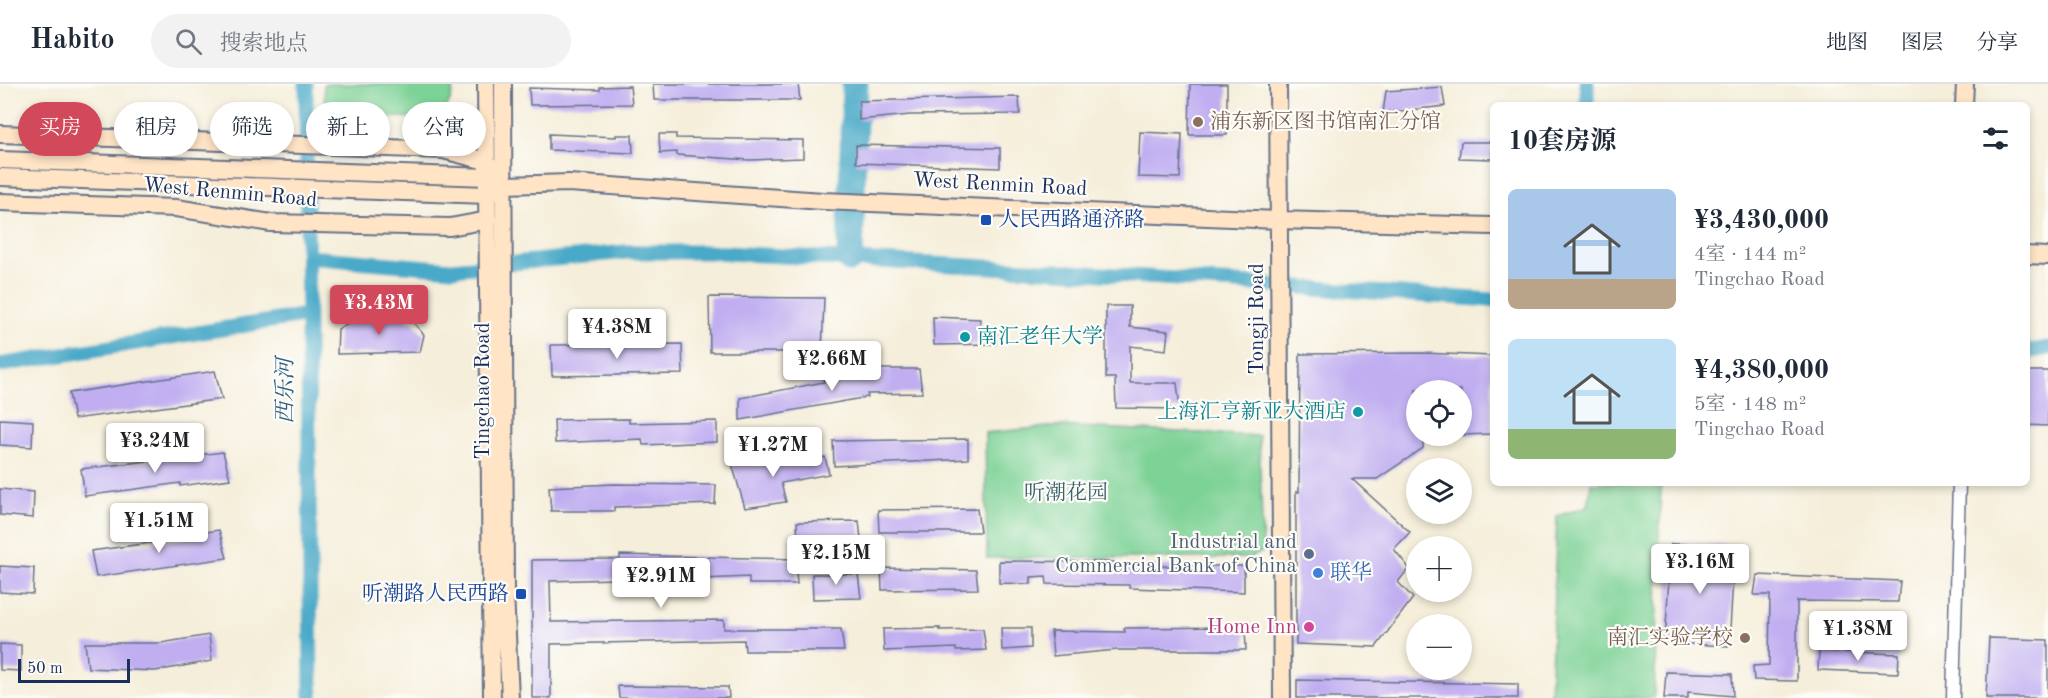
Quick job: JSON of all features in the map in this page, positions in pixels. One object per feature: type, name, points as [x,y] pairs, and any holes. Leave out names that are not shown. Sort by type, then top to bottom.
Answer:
[{"type":"street","name":"Tingchao Road","points":[[486,84],[492,698]]},
{"type":"street","name":"Tingchao Road","points":[[503,84],[506,255],[505,592],[510,698]]},
{"type":"street","name":"Tongji Road","points":[[1278,84],[1282,698]]},
{"type":"street","points":[[1964,102],[1965,84]]},
{"type":"street","name":"West Renmin Road","points":[[0,134],[443,150],[487,169],[505,185]]},
{"type":"street","name":"West Renmin Road","points":[[0,160],[341,172],[487,169]]},
{"type":"street","name":"West Renmin Road","points":[[0,177],[487,195],[505,185],[569,183],[824,201],[1279,220],[1490,225]]},
{"type":"street","points":[[488,220],[505,185]]},
{"type":"street","name":"West Renmin Road","points":[[0,202],[176,208],[271,223],[450,227],[488,220]]},
{"type":"street","points":[[2030,255],[2048,256]]},
{"type":"street","points":[[1953,698],[1959,486]]},
{"type":"green space","points":[[324,84],[453,84],[449,102],[402,102],[402,117],[390,117],[390,102],[325,102]]},
{"type":"green space","name":"听潮花园","points":[[1058,426],[1259,436],[1263,551],[1251,558],[987,558],[985,433]]},
{"type":"green space","points":[[1591,486],[1661,486],[1654,698],[1550,698],[1557,516],[1588,506]]},
{"type":"building","points":[[653,84],[798,84],[800,100],[654,100]]},
{"type":"building","points":[[1190,84],[1227,84],[1227,135],[1189,135]]},
{"type":"building","points":[[630,86],[632,104],[530,105],[529,88],[600,90],[600,87]]},
{"type":"building","points":[[1442,87],[1445,106],[1383,113],[1386,91]]},
{"type":"building","points":[[1019,97],[1020,114],[910,115],[859,120],[859,101]]},
{"type":"building","points":[[1140,132],[1182,134],[1180,178],[1138,177]]},
{"type":"building","points":[[549,134],[616,137],[616,135],[632,135],[633,153],[549,150]]},
{"type":"building","points":[[659,134],[676,134],[676,138],[803,140],[803,158],[750,160],[677,155],[677,152],[660,153]]},
{"type":"building","points":[[1461,142],[1490,142],[1490,159],[1459,158]]},
{"type":"building","points":[[856,145],[1000,148],[1000,168],[856,163]]},
{"type":"building","points":[[709,297],[824,298],[822,352],[710,352]]},
{"type":"building","points":[[1106,306],[1130,306],[1130,327],[1168,331],[1166,350],[1130,346],[1130,383],[1177,383],[1180,409],[1116,408],[1115,378],[1106,378]]},
{"type":"building","points":[[364,314],[393,315],[413,322],[424,335],[420,352],[337,354],[338,329]]},
{"type":"building","name":"南汇老年大学","points":[[933,317],[980,319],[980,329],[997,329],[996,344],[934,345]]},
{"type":"building","points":[[682,344],[683,374],[552,376],[551,345]]},
{"type":"building","points":[[1422,353],[1490,356],[1490,434],[1472,435],[1472,380],[1406,380],[1406,446],[1423,446],[1423,448],[1377,479],[1352,479],[1410,532],[1394,549],[1406,564],[1406,572],[1398,582],[1406,591],[1406,602],[1410,602],[1376,647],[1296,644],[1296,492],[1299,492],[1300,354]]},
{"type":"building","points":[[873,369],[919,369],[922,393],[867,394],[868,397],[740,420],[740,398],[824,382],[823,378],[873,375]]},
{"type":"building","points":[[215,371],[222,399],[74,419],[69,393]]},
{"type":"building","points":[[2030,371],[2048,371],[2048,426],[2030,425]]},
{"type":"building","points":[[0,419],[33,421],[32,447],[0,445]]},
{"type":"building","points":[[629,419],[629,423],[717,421],[717,442],[643,445],[642,439],[555,443],[554,420]]},
{"type":"building","points":[[968,439],[968,459],[834,466],[833,441]]},
{"type":"building","points":[[223,452],[230,479],[180,486],[180,483],[85,496],[81,469]]},
{"type":"building","points":[[774,454],[776,463],[825,457],[829,474],[781,483],[786,502],[745,508],[732,464]]},
{"type":"building","points":[[614,484],[716,485],[715,504],[614,507],[614,511],[551,511],[549,487]]},
{"type":"building","points":[[0,489],[34,492],[33,518],[0,515]]},
{"type":"building","points":[[977,509],[980,532],[879,532],[878,510]]},
{"type":"building","points":[[859,521],[862,548],[798,547],[797,522]]},
{"type":"building","points":[[219,530],[227,558],[96,577],[91,551],[188,538],[187,535]]},
{"type":"building","points":[[1671,544],[1735,545],[1729,646],[1665,643]]},
{"type":"building","points":[[620,555],[795,559],[797,584],[749,584],[749,577],[655,581],[652,573],[615,573],[615,579],[550,581],[551,622],[724,620],[724,629],[841,629],[844,651],[745,651],[744,640],[551,644],[551,698],[532,698],[532,560],[620,559]]},
{"type":"building","points":[[999,561],[1114,562],[1114,566],[1244,566],[1244,592],[1129,588],[1129,585],[1047,584],[1046,576],[1031,577],[1031,584],[999,583]]},
{"type":"building","points":[[0,566],[34,568],[33,594],[0,592]]},
{"type":"building","points":[[881,568],[976,570],[978,589],[882,590]]},
{"type":"building","points":[[812,574],[858,574],[861,598],[813,599]]},
{"type":"building","points":[[1757,575],[1900,581],[1898,602],[1797,601],[1797,681],[1754,680],[1753,666],[1769,665],[1770,595],[1754,595]]},
{"type":"building","points":[[1245,627],[1246,650],[1117,650],[1053,656],[1051,631],[1125,632],[1124,628]]},
{"type":"building","points":[[940,628],[939,630],[983,629],[986,650],[956,651],[956,648],[884,651],[883,629]]},
{"type":"building","points":[[1001,628],[1031,628],[1031,648],[1002,650]]},
{"type":"building","points":[[209,635],[212,661],[155,671],[88,668],[85,643],[161,643]]},
{"type":"building","points":[[1989,638],[2048,640],[2048,698],[1986,698]]},
{"type":"building","points":[[0,644],[21,645],[21,671],[0,670]]},
{"type":"building","points":[[1819,651],[1899,654],[1898,673],[1818,670]]},
{"type":"building","points":[[1666,672],[1732,674],[1733,696],[1688,692],[1688,698],[1664,698]]},
{"type":"building","points":[[1297,680],[1518,684],[1518,698],[1297,698]]},
{"type":"building","points":[[618,686],[728,687],[729,698],[619,698]]},
{"type":"waterway","name":"西乐河","points":[[306,84],[311,698]]},
{"type":"waterway","points":[[850,259],[855,84]]},
{"type":"waterway","points":[[1587,84],[1587,102]]},
{"type":"waterway","points":[[308,257],[452,269],[626,252],[707,252],[1027,269],[1490,300]]},
{"type":"waterway","points":[[0,365],[308,315]]},
{"type":"waterway","points":[[2030,351],[2048,348]]},
{"type":"place","name":"浦东新区图书馆南汇分馆","points":[[1198,122]]},
{"type":"place","name":"人民西路通济路","points":[[986,220]]},
{"type":"place","name":"南汇老年大学","points":[[965,337]]},
{"type":"place","name":"上海汇亨新亚大酒店","points":[[1358,412]]},
{"type":"place","name":"Industrial and Commercial Bank of China","points":[[1309,554]]},
{"type":"place","name":"联华","points":[[1318,573]]},
{"type":"place","name":"听潮路人民西路","points":[[521,594]]},
{"type":"place","name":"Home Inn","points":[[1309,627]]},
{"type":"place","name":"南汇实验学校","points":[[1745,638]]}]
